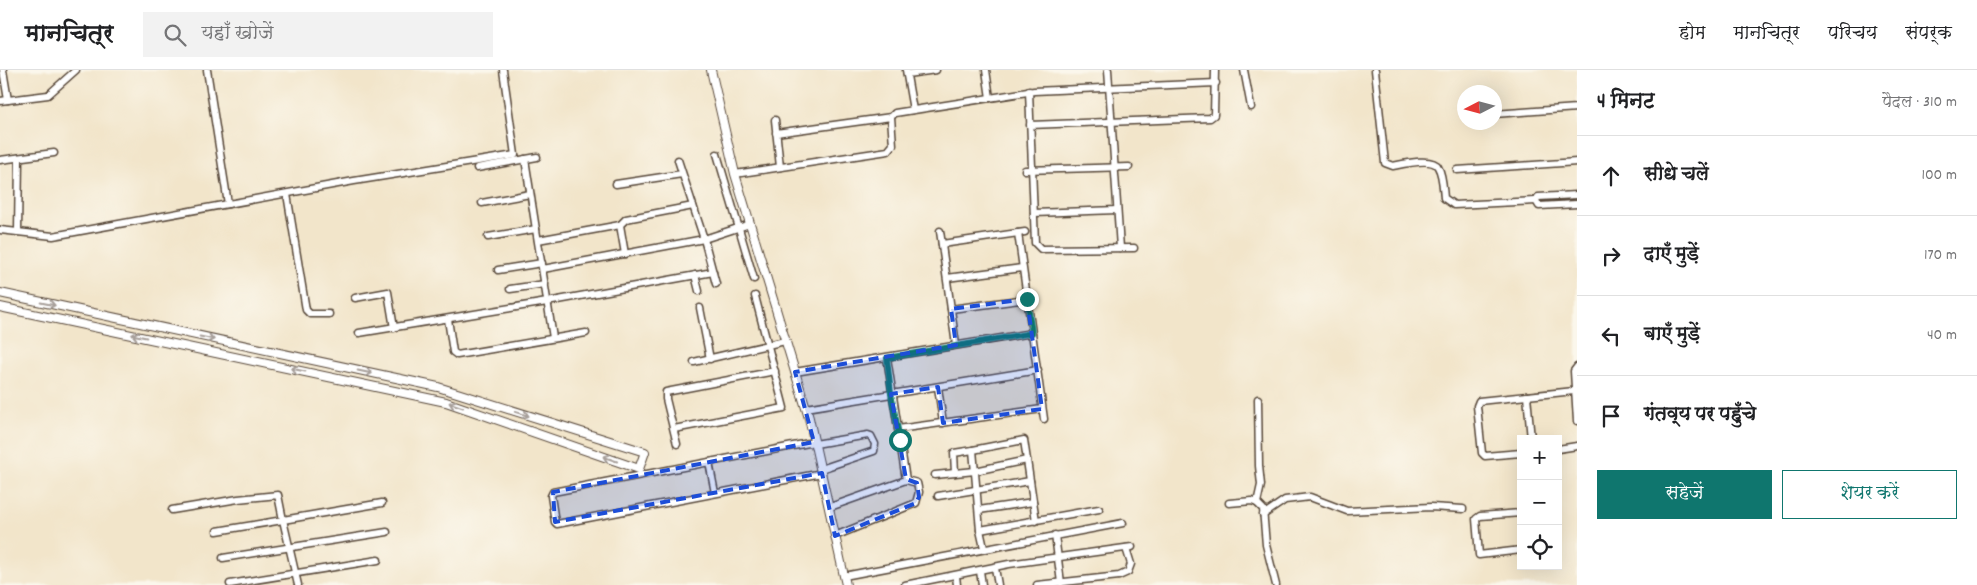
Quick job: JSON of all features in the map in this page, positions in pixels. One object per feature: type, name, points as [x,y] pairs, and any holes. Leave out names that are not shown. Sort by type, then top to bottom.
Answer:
[{"type":"street","points":[[3,70],[8,100]]},
{"type":"street","points":[[0,101],[48,95],[76,70]]},
{"type":"street","points":[[207,70],[228,204]]},
{"type":"street","points":[[0,230],[53,236],[228,204],[515,156],[503,70]]},
{"type":"street","points":[[711,70],[735,174],[806,408],[822,471],[846,585]]},
{"type":"street","points":[[913,110],[907,72],[936,70]]},
{"type":"street","points":[[986,70],[990,98]]},
{"type":"street","points":[[1108,70],[1120,248]]},
{"type":"street","points":[[1030,125],[1210,118],[1214,115],[1215,70]]},
{"type":"street","points":[[1244,70],[1251,107]]},
{"type":"street","points":[[1375,70],[1385,163],[1388,165],[1428,161],[1435,163],[1439,168],[1444,198],[1454,205],[1536,201],[1538,197],[1577,194]]},
{"type":"street","points":[[776,133],[891,117],[894,113],[1028,91],[1216,83]]},
{"type":"street","points":[[1028,91],[1030,125],[1029,170],[1035,243],[1041,249],[1134,248]]},
{"type":"street","points":[[1502,113],[1577,108]]},
{"type":"street","points":[[735,174],[888,151],[891,149],[894,140],[891,117]]},
{"type":"street","points":[[775,120],[780,167]]},
{"type":"street","points":[[0,160],[54,153]]},
{"type":"street","points":[[716,154],[754,279]]},
{"type":"street","points":[[477,168],[537,157]]},
{"type":"street","points":[[18,232],[19,158]]},
{"type":"street","points":[[525,160],[553,338]]},
{"type":"street","points":[[678,160],[704,239],[716,284]]},
{"type":"street","points":[[1457,170],[1577,162]]},
{"type":"street","points":[[1029,170],[1130,167]]},
{"type":"street","points":[[616,184],[682,174]]},
{"type":"street","points":[[287,194],[306,310],[310,314],[328,314]]},
{"type":"street","points":[[482,203],[530,194]]},
{"type":"street","points":[[1536,201],[1539,206],[1577,204]]},
{"type":"street","points":[[538,240],[620,225],[626,219],[693,206]]},
{"type":"street","points":[[1034,213],[1117,210]]},
{"type":"street","points":[[498,270],[542,266],[625,254],[704,239],[750,224]]},
{"type":"street","points":[[620,225],[625,254]]},
{"type":"street","points":[[488,237],[536,229]]},
{"type":"street","points":[[940,231],[956,345]]},
{"type":"street","points":[[942,244],[1021,232],[1022,268],[1044,419]]},
{"type":"street","points":[[947,278],[1022,268]]},
{"type":"street","points":[[359,333],[548,302],[713,272]]},
{"type":"street","points":[[695,275],[699,291]]},
{"type":"street","points":[[510,289],[545,284]]},
{"type":"street","points":[[355,298],[388,292],[394,328]]},
{"type":"street","points":[[0,294],[438,387],[645,452],[639,469],[446,402],[0,307]]},
{"type":"street","points":[[674,429],[784,408],[755,296]]},
{"type":"street","points":[[951,309],[1027,299]]},
{"type":"street","points":[[700,308],[710,358]]},
{"type":"street","points":[[448,319],[453,352],[458,355],[586,333]]},
{"type":"street","points":[[795,372],[1032,333]]},
{"type":"street","points":[[694,362],[785,341]]},
{"type":"street","points":[[887,358],[891,394],[906,480]]},
{"type":"street","points":[[1577,367],[1574,371],[1577,421]]},
{"type":"street","points":[[806,408],[1038,370]]},
{"type":"street","points":[[677,444],[666,392],[775,371]]},
{"type":"street","points":[[938,387],[943,423]]},
{"type":"street","points":[[1517,453],[1485,456],[1482,453],[1477,406],[1479,401],[1574,391]]},
{"type":"street","points":[[1526,396],[1531,435]]},
{"type":"street","points":[[1257,503],[1261,485],[1258,399]]},
{"type":"street","points":[[898,429],[1042,409]]},
{"type":"street","points":[[868,435],[871,436],[875,444],[874,451],[822,471],[562,524],[555,522],[551,496],[553,492],[815,443],[868,435]]},
{"type":"street","points":[[955,473],[954,453],[1024,440],[1036,522]]},
{"type":"street","points":[[1562,449],[1577,446]]},
{"type":"street","points":[[973,450],[980,530],[984,548]]},
{"type":"street","points":[[935,475],[975,471],[1027,460]]},
{"type":"street","points":[[709,462],[715,493]]},
{"type":"street","points":[[830,507],[906,480],[916,482],[919,492],[916,503],[835,536]]},
{"type":"street","points":[[938,496],[1030,481]]},
{"type":"street","points":[[172,510],[276,494],[279,497],[298,585]]},
{"type":"street","points":[[1263,515],[1285,500],[1310,497],[1347,511],[1431,507],[1463,509]]},
{"type":"street","points":[[1229,503],[1252,501],[1257,503],[1262,510],[1266,545],[1276,585]]},
{"type":"street","points":[[979,510],[1033,502]]},
{"type":"street","points":[[217,531],[382,503]]},
{"type":"street","points":[[980,530],[1099,510]]},
{"type":"street","points":[[1517,513],[1480,516],[1476,519],[1479,555],[1517,550]]},
{"type":"street","points":[[844,576],[1123,523]]},
{"type":"street","points":[[223,558],[387,532]]},
{"type":"street","points":[[1055,535],[1061,583]]},
{"type":"street","points":[[905,585],[940,582],[956,576],[1009,564],[1129,548],[1131,564],[1128,572],[1119,576],[1037,585]]},
{"type":"street","points":[[230,584],[378,560]]},
{"type":"street","points":[[995,568],[998,585]]},
{"type":"street","points":[[980,572],[982,585]]},
{"type":"street","points":[[956,576],[957,585]]},
{"type":"street","points":[[275,577],[276,585]]},
{"type":"highlighted area","points":[[1027,299],[1042,409],[943,423],[938,387],[891,394],[906,479],[917,483],[919,497],[916,503],[835,536],[822,473],[555,522],[553,492],[814,442],[795,372],[956,345],[951,309]]},
{"type":"route","points":[[900,440],[891,394],[887,358],[1032,333],[1027,299]]}]
